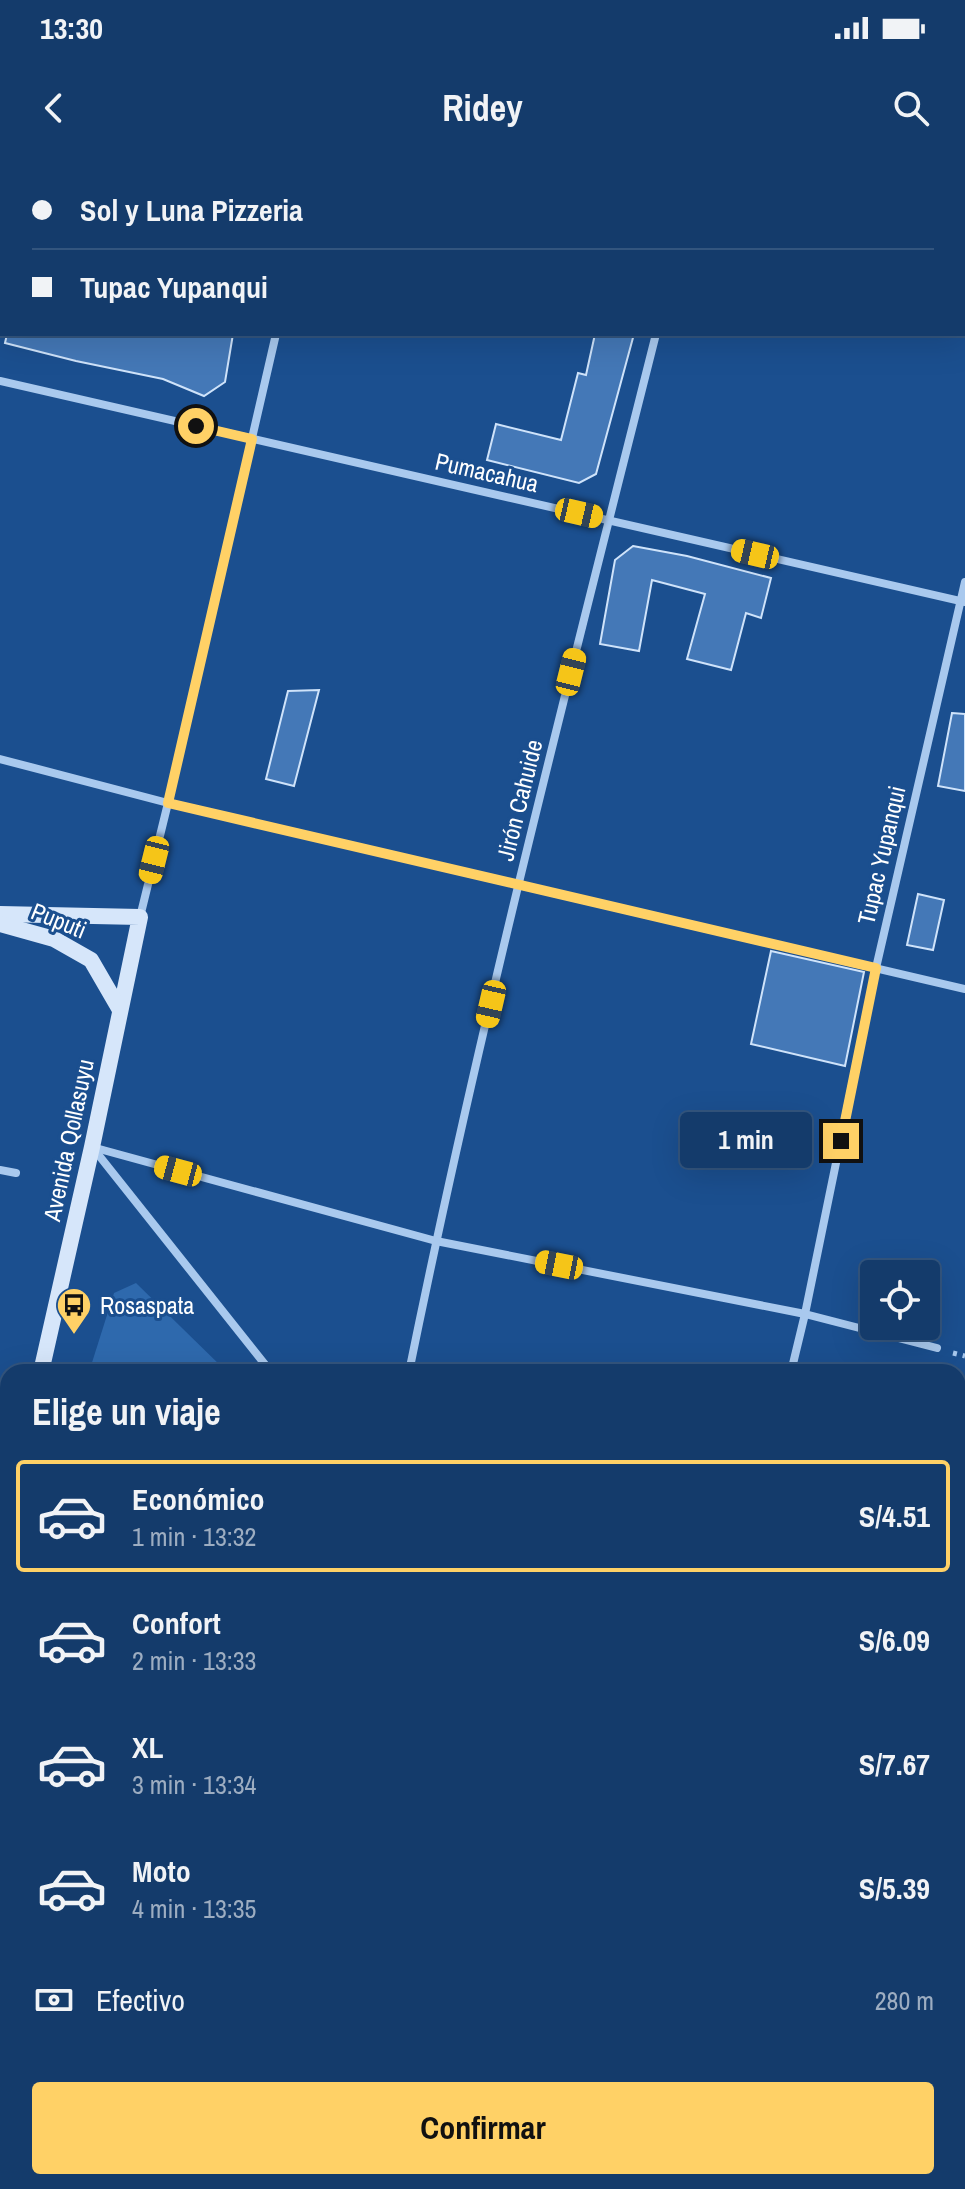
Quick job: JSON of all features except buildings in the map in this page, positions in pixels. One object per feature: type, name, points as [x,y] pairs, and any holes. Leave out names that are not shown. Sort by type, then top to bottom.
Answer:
[{"type":"street","points":[[140,917],[276,336]]},
{"type":"street","name":"Jirón Cahuide","points":[[411,1364],[518,885],[655,336]]},
{"type":"street","name":"Pumacahua","points":[[0,381],[963,602]]},
{"type":"street","name":"Tupac Yupanqui","points":[[793,1364],[876,968],[963,602],[965,582]]},
{"type":"street","points":[[0,759],[168,803],[965,989]]},
{"type":"street","name":"Puputi","points":[[0,914],[140,917]]},
{"type":"street","name":"Avenida Qollasuyu","points":[[43,1364],[140,917]]},
{"type":"street","name":"Puputi","points":[[0,924],[54,939],[91,960],[120,1010]]},
{"type":"street","points":[[92,1147],[436,1241],[805,1314],[937,1348]]},
{"type":"street","points":[[92,1147],[265,1364]]},
{"type":"street","points":[[0,1170],[16,1173]]},
{"type":"shaded area","points":[[136,1283],[219,1364],[92,1364],[114,1293]]},
{"type":"place","name":"Rosaspata","points":[[74,1336]]},
{"type":"route","points":[[196,426],[252,439],[168,803],[876,968],[841,1141]]}]
